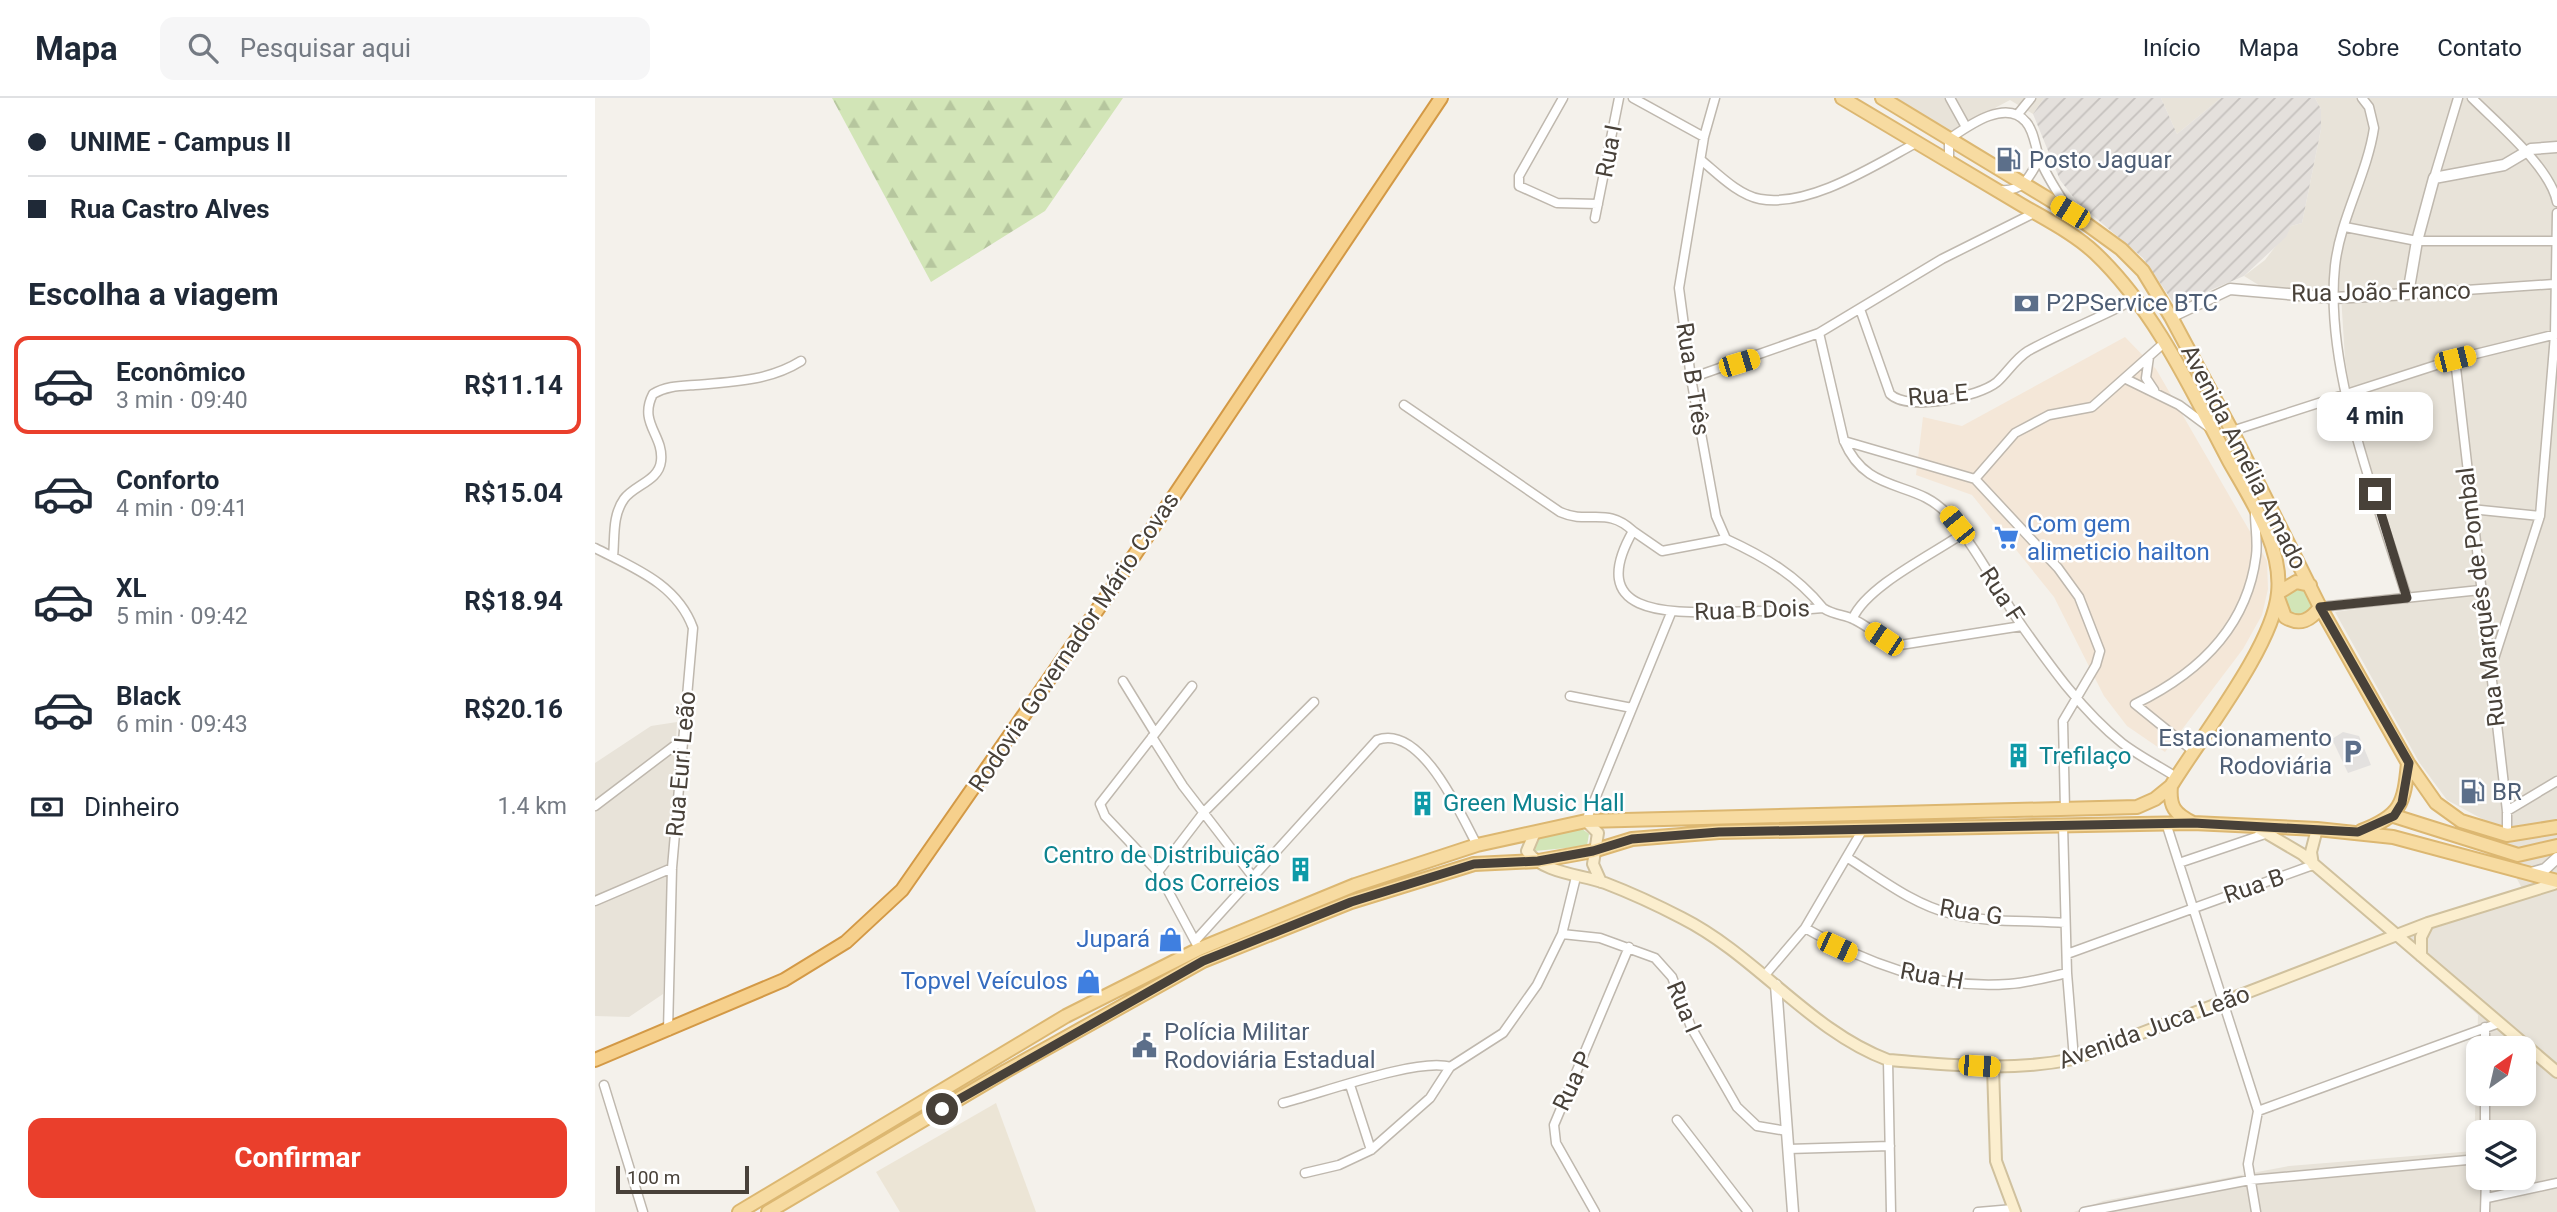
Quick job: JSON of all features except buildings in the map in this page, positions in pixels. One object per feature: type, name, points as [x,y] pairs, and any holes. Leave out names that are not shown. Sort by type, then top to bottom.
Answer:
[{"type":"highway","name":"Rodovia Governador Mário Covas","points":[[595,1060],[784,980],[846,942],[902,890],[1109,593],[1441,98]]},
{"type":"main road","name":"Avenida Amélia Amado","points":[[1842,98],[1996,189],[2092,251],[2135,299],[2164,343],[2255,508],[2276,557],[2278,596],[2270,623],[2253,657],[2173,781]]},
{"type":"main road","name":"Avenida Amélia Amado","points":[[1882,98],[2070,212],[2122,249],[2143,271],[2171,317],[2232,432],[2320,607],[2409,763],[2437,803],[2448,813],[2480,829],[2507,835],[2557,827]]},
{"type":"main road","points":[[2311,585],[2296,582],[2278,596],[2285,617],[2298,622],[2311,618],[2320,607]]},
{"type":"main road","points":[[2358,832],[2394,816],[2402,803],[2409,763]]},
{"type":"main road","points":[[739,1212],[1066,1016],[1197,945],[1355,885],[1477,845],[1586,821],[2137,807],[2155,799],[2173,781]]},
{"type":"main road","points":[[2173,781],[2169,799],[2173,811],[2193,823]]},
{"type":"main road","points":[[2394,816],[2518,855],[2557,846]]},
{"type":"main road","points":[[1586,821],[1598,833],[1593,851],[1595,871],[1601,882]]},
{"type":"main road","points":[[768,1212],[1006,1071],[1203,961],[1351,902],[1474,864],[1538,861],[1593,851],[1632,839],[1706,833],[2193,823],[2262,830],[2317,829],[2358,832],[2425,844],[2557,882]]},
{"type":"main road","points":[[2313,866],[2311,852],[2317,829]]},
{"type":"main road","points":[[2262,830],[2288,844],[2557,1072]]},
{"type":"main road","points":[[1535,832],[1527,851],[1538,861]]},
{"type":"main road","name":"Avenida Juca Leão","points":[[1538,861],[1576,877],[1601,882],[1685,919],[1716,937],[1857,1045],[1888,1060],[2025,1068],[2074,1059],[2396,934],[2557,882]]},
{"type":"main road","points":[[2421,956],[2421,937],[2428,923]]},
{"type":"main road","points":[[1993,1067],[1996,1161],[2014,1210]]},
{"type":"street","name":"Rua I","points":[[1563,98],[1519,176],[1519,186],[1557,203],[1598,204]]},
{"type":"street","name":"Rua I","points":[[1595,218],[1619,98]]},
{"type":"street","points":[[1633,98],[1704,136]]},
{"type":"street","name":"Rua B Três","points":[[1715,98],[1704,136],[1679,274],[1691,378],[1716,516],[1726,539]]},
{"type":"street","points":[[1950,98],[1966,127]]},
{"type":"street","points":[[2018,114],[2031,98]]},
{"type":"street","points":[[2362,98],[2369,107],[2374,128],[2336,262],[2333,298],[2345,394],[2407,598]]},
{"type":"street","points":[[2408,294],[2417,241],[2458,98]]},
{"type":"street","points":[[2472,98],[2525,152],[2552,187],[2557,202]]},
{"type":"street","points":[[1949,163],[1949,139],[1966,127],[2003,112],[2018,114],[2027,122],[2040,158],[2070,212]]},
{"type":"street","points":[[1701,160],[1748,195],[1760,199],[1775,199],[1831,187],[1916,143]]},
{"type":"street","points":[[2434,178],[2504,165],[2525,152],[2557,147]]},
{"type":"street","points":[[1996,189],[2015,191],[2024,184],[2040,158]]},
{"type":"street","points":[[1691,378],[1819,333],[1942,259],[2034,213]]},
{"type":"street","points":[[2491,668],[2540,516],[2556,335],[2554,284],[2557,213]]},
{"type":"street","points":[[2345,227],[2417,241],[2555,241]]},
{"type":"street","name":"Rua João Franco","points":[[2171,317],[2230,289],[2333,298],[2554,284]]},
{"type":"street","name":"Rua E","points":[[1860,309],[1890,394],[1900,401],[1909,402],[1961,398],[1979,392],[1996,383],[2027,352],[2135,299]]},
{"type":"street","name":"Rua F","points":[[1819,333],[1844,441],[1851,457],[1886,485],[1934,502],[1962,534],[2022,626],[2074,697],[2122,743],[2173,781]]},
{"type":"street","points":[[2232,432],[2455,359],[2556,335]]},
{"type":"street","points":[[1975,479],[2015,433],[2049,415],[2092,407],[2164,343]]},
{"type":"street","points":[[2149,357],[2146,378],[2154,390]]},
{"type":"street","name":"Rua Marquês de Pombal","points":[[2455,359],[2470,509],[2507,811],[2507,835]]},
{"type":"street","points":[[613,557],[617,511],[625,498],[649,480],[661,463],[647,414],[653,394],[662,388],[746,381],[779,373],[801,360]]},
{"type":"street","points":[[2126,379],[2154,390],[2213,431]]},
{"type":"street","points":[[1403,405],[1560,512],[1580,517],[1609,516],[1662,551],[1726,539],[1781,568],[1802,583],[1823,608]]},
{"type":"street","points":[[1844,441],[1975,479],[2064,575],[2088,615],[2100,655],[2086,684],[2074,697],[2063,721],[2064,809]]},
{"type":"street","points":[[2193,751],[2135,704],[2168,688],[2195,669],[2243,608],[2257,555],[2255,508]]},
{"type":"street","points":[[2470,509],[2540,516]]},
{"type":"street","name":"Rua B Dois","points":[[1633,531],[1621,554],[1618,570],[1623,589],[1639,605],[1671,613],[1823,608],[1837,617],[1853,618],[1884,639],[1900,645],[2022,626]]},
{"type":"street","points":[[1853,618],[1857,608],[1883,586],[1962,534]]},
{"type":"street","name":"Rua Euri Leão","points":[[595,548],[665,587],[687,611],[693,628],[672,868],[668,1031]]},
{"type":"street","points":[[2320,607],[2480,590]]},
{"type":"street","points":[[1586,821],[1671,613]]},
{"type":"street","points":[[1123,681],[1183,786],[1253,877]]},
{"type":"street","points":[[1192,685],[1100,804],[1105,816],[1158,872],[1197,945],[1253,877],[1377,740],[1386,736],[1400,739],[1437,771],[1477,845]]},
{"type":"street","points":[[1570,696],[1632,708]]},
{"type":"street","points":[[1158,872],[1204,812],[1314,702]]},
{"type":"street","points":[[595,806],[682,740]]},
{"type":"street","points":[[2507,811],[2557,781]]},
{"type":"street","points":[[2166,823],[2258,1111],[2248,1164],[2256,1212]]},
{"type":"street","points":[[2063,825],[2067,973],[2074,1059]]},
{"type":"street","points":[[1765,975],[1805,928],[1849,858],[1863,830]]},
{"type":"street","points":[[2179,863],[2262,830]]},
{"type":"street","name":"Rua G","points":[[1849,858],[1917,901],[1939,910],[1966,916],[2065,923]]},
{"type":"street","points":[[2527,874],[2545,869],[2557,858]]},
{"type":"street","name":"Rua B","points":[[2194,906],[2313,866]]},
{"type":"street","points":[[595,901],[672,868]]},
{"type":"street","points":[[2527,874],[2536,881],[2532,891]]},
{"type":"street","points":[[1305,1173],[1339,1165],[1371,1150],[1430,1098],[1450,1066],[1490,1044],[1513,1023],[1562,934],[1576,877]]},
{"type":"street","points":[[2067,954],[2194,906]]},
{"type":"street","name":"Rua H","points":[[1805,928],[1873,964],[1941,980],[2009,984],[2067,973]]},
{"type":"street","name":"Rua I","points":[[1562,934],[1599,938],[1655,958],[1672,977],[1691,1027],[1737,1107],[1757,1126],[1787,1131]]},
{"type":"street","name":"Rua P","points":[[1595,1212],[1556,1143],[1554,1125],[1599,1025],[1629,947]]},
{"type":"street","points":[[1776,985],[1793,1212]]},
{"type":"street","points":[[2258,1111],[2499,1023]]},
{"type":"street","points":[[2485,1027],[2485,1036]]},
{"type":"street","points":[[1888,1060],[1891,1212]]},
{"type":"street","points":[[1283,1103],[1395,1072],[1439,1064],[1450,1066]]},
{"type":"street","points":[[604,1085],[643,1212]]},
{"type":"street","points":[[1350,1085],[1371,1150]]},
{"type":"street","points":[[1677,1120],[1748,1212]]},
{"type":"street","points":[[1788,1149],[1890,1146]]},
{"type":"street","points":[[2084,1212],[2250,1180],[2466,1160]]},
{"type":"street","points":[[2487,1198],[2557,1183]]},
{"type":"street","points":[[2485,1212],[2487,1190]]},
{"type":"street","points":[[1978,1212],[2014,1210]]},
{"type":"shaded area","points":[[1896,98],[2044,98],[2033,114],[2010,100],[1952,131]]},
{"type":"shaded area","points":[[2044,98],[2161,98],[2177,134],[2221,98],[2315,98],[2321,109],[2321,129],[2302,223],[2291,226],[2286,237],[2244,276],[2175,305],[2143,258],[2078,203],[2060,180],[2033,114]]},
{"type":"shaded area","points":[[2161,98],[2221,98],[2177,134]]},
{"type":"shaded area","points":[[2315,98],[2557,98],[2557,1212],[2074,1212],[2103,1201],[2289,1166],[2466,1152],[2466,1190],[2536,1190],[2536,1120],[2475,1120],[2475,1106],[2536,1106],[2536,1036],[2477,1036],[2478,1015],[2395,942],[2525,894],[2486,821],[2447,800],[2419,762],[2335,612],[2410,602],[2353,408],[2345,359],[2341,295],[2262,287],[2244,276],[2265,260],[2291,226],[2302,223],[2321,129],[2321,109]]},
{"type":"shaded area","points":[[2125,337],[2156,369],[2267,561],[2268,589],[2262,615],[2243,649],[2165,752],[2127,726],[2104,696],[2054,597],[1972,495],[1916,475],[1923,417],[1962,426]]},
{"type":"shaded area","points":[[677,722],[663,994],[629,1017],[595,1016],[595,763],[651,726]]},
{"type":"shaded area","name":"Estacionamento Rodoviária","points":[[2343,732],[2359,736],[2371,765],[2348,773],[2332,739]]},
{"type":"shaded area","points":[[996,1103],[1036,1212],[900,1212],[876,1172]]},
{"type":"green space","points":[[832,98],[1123,98],[1045,211],[931,282]]},
{"type":"green space","points":[[2298,589],[2308,593],[2312,603],[2308,613],[2298,617],[2288,613],[2284,603],[2288,593]]},
{"type":"green space","points":[[1581,828],[1589,834],[1587,846],[1535,851],[1533,848],[1536,838]]},
{"type":"place","name":"Posto Jaguar","points":[[2009,160]]},
{"type":"place","name":"P2PService BTC","points":[[2026,303]]},
{"type":"place","name":"Com gem alimeticio hailton","points":[[2007,538]]},
{"type":"place","name":"Estacionamento Rodoviária","points":[[2352,752]]},
{"type":"place","name":"Trefilaço","points":[[2019,756]]},
{"type":"place","name":"BR","points":[[2472,792]]},
{"type":"place","name":"Green Music Hall","points":[[1423,803]]},
{"type":"place","name":"Centro de Distribuição dos Correios","points":[[1300,869]]},
{"type":"place","name":"Jupará","points":[[1170,939]]},
{"type":"place","name":"Topvel Veículos","points":[[1088,981]]},
{"type":"place","name":"Polícia Militar Rodoviária Estadual","points":[[1144,1046]]},
{"type":"route","points":[[942,1109],[1203,961],[1351,902],[1474,864],[1496,860],[1538,861],[1593,851],[1632,839],[1719,832],[2193,823],[2358,832],[2378,825],[2394,816],[2402,803],[2409,763],[2320,607],[2407,598],[2375,494]]}]
